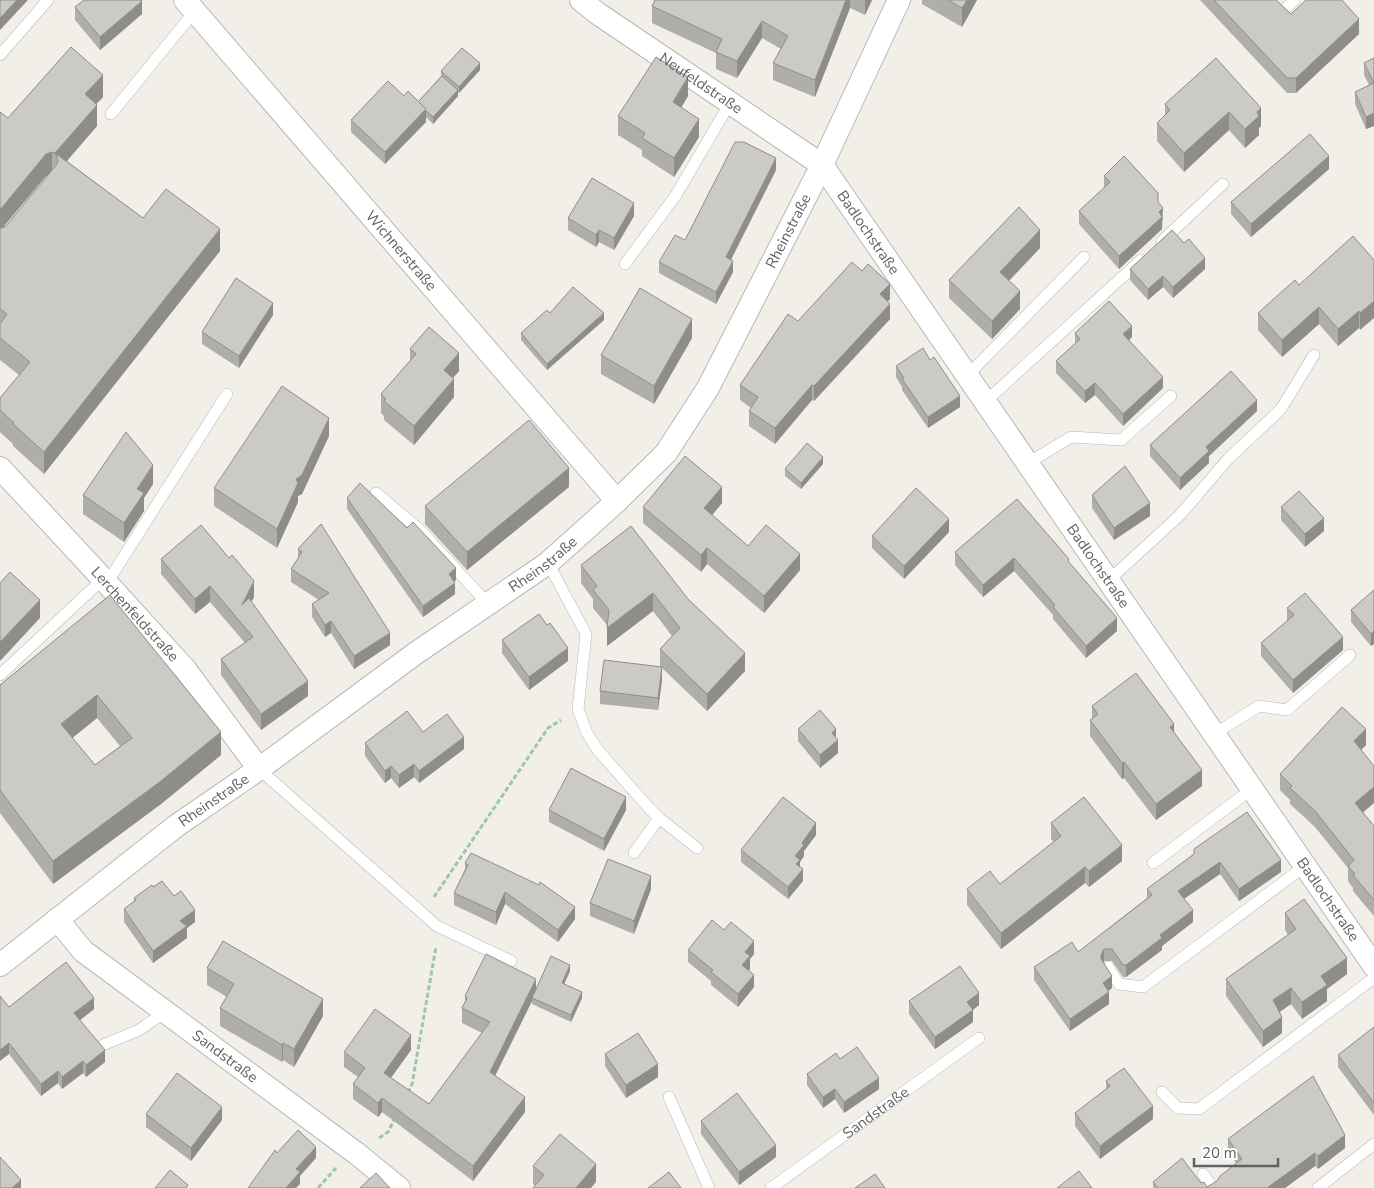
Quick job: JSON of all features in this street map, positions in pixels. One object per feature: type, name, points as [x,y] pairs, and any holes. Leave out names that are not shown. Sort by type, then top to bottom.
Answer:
[{"type":"street","name":"Neufeldstraße","points":[[582,0],[597,14],[822,165]]},
{"type":"street","name":"Rheinstraße","points":[[0,965],[176,826],[259,769],[416,653],[548,563],[617,501],[666,453],[708,388],[822,165],[899,0]]},
{"type":"street","name":"Wichnerstraße","points":[[190,6],[617,501]]},
{"type":"street","name":"Badlochstraße","points":[[822,165],[1374,966]]},
{"type":"street","name":"Lerchenfeldstraße","points":[[0,468],[185,669],[259,769]]},
{"type":"street","name":"Sandstraße","points":[[57,919],[83,951],[356,1153],[399,1188]]},
{"type":"lane","points":[[0,56],[48,0]]},
{"type":"lane","points":[[1285,9],[1294,0]]},
{"type":"lane","points":[[111,114],[190,6]]},
{"type":"lane","points":[[625,264],[676,195],[730,103]]},
{"type":"lane","points":[[985,402],[1223,184]]},
{"type":"lane","points":[[967,376],[1084,257]]},
{"type":"lane","points":[[1108,581],[1180,515],[1228,459],[1281,409],[1314,355]]},
{"type":"lane","points":[[0,675],[105,581],[227,394]]},
{"type":"lane","points":[[1028,464],[1071,437],[1121,440],[1171,396]]},
{"type":"lane","points":[[376,492],[420,530],[487,603]]},
{"type":"lane","points":[[548,563],[586,634],[578,709],[588,733],[597,749],[659,818],[697,848]]},
{"type":"lane","points":[[1214,734],[1259,706],[1287,710],[1350,655]]},
{"type":"lane","points":[[259,769],[437,926],[511,961]]},
{"type":"lane","points":[[1153,863],[1252,789]]},
{"type":"lane","points":[[634,853],[659,818]]},
{"type":"lane","points":[[1108,967],[1120,984],[1143,987],[1305,866]]},
{"type":"lane","points":[[1162,1092],[1178,1108],[1199,1109],[1374,978]]},
{"type":"lane","points":[[103,1045],[139,1030],[165,1012]]},
{"type":"lane","name":"Sandstraße","points":[[771,1188],[979,1038]]},
{"type":"lane","points":[[669,1097],[709,1188]]},
{"type":"lane","points":[[1318,1188],[1374,1144]]},
{"type":"lane","points":[[1203,1174],[1213,1188]]},
{"type":"path","points":[[424,913],[548,728],[578,709]]},
{"type":"path","points":[[404,1100],[412,1084],[436,955],[437,926]]},
{"type":"path","points":[[376,1140],[388,1132],[396,1116]]},
{"type":"path","points":[[318,1188],[340,1163]]},
{"type":"building","points":[[0,0],[17,0],[0,18]]},
{"type":"building","points":[[84,0],[142,1],[100,37],[75,7]]},
{"type":"building","points":[[655,0],[846,0],[815,80],[773,63],[788,36],[762,21],[737,61],[716,52],[722,39],[652,6]]},
{"type":"building","points":[[948,0],[967,0],[962,8]]},
{"type":"building","points":[[1214,0],[1276,0],[1291,14],[1306,0],[1342,0],[1359,19],[1296,78],[1287,78]]},
{"type":"building","points":[[71,47],[103,75],[85,94],[97,105],[55,153],[143,218],[166,189],[220,229],[44,452],[0,410],[0,398],[30,362],[0,338],[0,324],[7,314],[0,309],[0,228],[6,226],[57,164],[58,160],[56,154],[52,152],[46,154],[0,210],[0,112],[8,118]]},
{"type":"building","points":[[462,48],[480,63],[459,87],[441,71]]},
{"type":"building","points":[[656,57],[688,77],[673,102],[699,119],[674,158],[642,138],[645,133],[618,116]]},
{"type":"building","points":[[1216,58],[1261,108],[1257,112],[1259,116],[1245,129],[1229,112],[1184,153],[1157,123],[1170,110],[1165,104]]},
{"type":"building","points":[[1374,58],[1374,83],[1364,63]]},
{"type":"building","points":[[442,76],[458,90],[433,117],[418,102]]},
{"type":"building","points":[[388,81],[404,96],[408,91],[426,109],[385,152],[351,120]]},
{"type":"building","points":[[1374,83],[1374,113],[1366,117],[1355,92]]},
{"type":"building","points":[[1310,134],[1329,156],[1251,224],[1231,202]]},
{"type":"building","points":[[735,142],[744,142],[776,158],[726,257],[733,261],[716,292],[659,262],[675,235],[685,240]]},
{"type":"building","points":[[1124,156],[1158,193],[1158,202],[1163,208],[1159,212],[1162,217],[1119,256],[1079,211],[1110,182],[1104,176]]},
{"type":"building","points":[[592,178],[634,203],[614,238],[599,230],[596,235],[568,218]]},
{"type":"building","points":[[1019,207],[1040,230],[1000,272],[1020,291],[992,321],[949,280]]},
{"type":"building","points":[[1172,230],[1184,243],[1189,239],[1205,258],[1173,287],[1163,276],[1148,289],[1130,269]]},
{"type":"building","points":[[1353,236],[1374,260],[1374,301],[1338,329],[1319,307],[1282,340],[1258,313],[1295,280],[1299,285]]},
{"type":"building","points":[[852,262],[862,271],[868,264],[890,284],[880,294],[890,304],[814,386],[812,385],[775,428],[749,411],[758,397],[740,385],[788,314],[798,321]]},
{"type":"building","points":[[236,278],[273,303],[239,356],[202,332]]},
{"type":"building","points":[[573,287],[604,313],[547,364],[521,333],[547,310],[550,313]]},
{"type":"building","points":[[640,288],[692,319],[654,386],[601,355]]},
{"type":"building","points":[[1109,301],[1132,326],[1123,334],[1163,377],[1123,414],[1095,383],[1085,391],[1056,361],[1080,339],[1075,333]]},
{"type":"building","points":[[429,327],[459,353],[444,370],[454,379],[414,426],[384,401],[386,399],[381,394],[416,354],[410,349]]},
{"type":"building","points":[[923,348],[930,360],[934,357],[960,396],[928,417],[902,379],[904,378],[896,366]]},
{"type":"building","points":[[1231,371],[1257,400],[1206,447],[1209,451],[1180,478],[1150,445]]},
{"type":"building","points":[[282,386],[329,418],[302,475],[296,479],[298,483],[277,529],[214,488]]},
{"type":"building","points":[[529,420],[569,468],[467,552],[425,506]]},
{"type":"building","points":[[126,432],[153,465],[137,489],[144,493],[124,523],[83,495]]},
{"type":"building","points":[[807,443],[823,457],[801,483],[785,469]]},
{"type":"building","points":[[685,456],[722,487],[704,508],[748,546],[766,525],[800,554],[764,596],[707,548],[701,555],[643,507]]},
{"type":"building","points":[[1125,466],[1150,503],[1114,528],[1092,495]]},
{"type":"building","points":[[360,483],[407,528],[413,522],[456,568],[449,574],[455,583],[423,606],[347,498]]},
{"type":"building","points":[[916,488],[949,519],[904,566],[872,536]]},
{"type":"building","points":[[1299,491],[1324,518],[1305,534],[1281,507]]},
{"type":"building","points":[[1017,499],[1117,618],[1086,646],[1053,607],[1055,605],[1014,558],[983,585],[955,552]]},
{"type":"building","points":[[321,524],[390,633],[354,656],[331,621],[325,625],[312,604],[329,593],[291,569],[302,552],[298,549]]},
{"type":"building","points":[[201,525],[229,558],[232,555],[254,581],[242,605],[249,598],[308,681],[261,714],[221,659],[253,637],[210,586],[195,599],[161,559]]},
{"type":"building","points":[[631,526],[688,599],[745,653],[707,694],[660,649],[680,628],[653,593],[607,628],[609,610],[593,590],[597,586],[581,565]]},
{"type":"building","points":[[10,572],[40,600],[0,642],[0,583]]},
{"type":"building","points":[[1374,590],[1374,631],[1371,634],[1351,610]]},
{"type":"building","points":[[1305,593],[1343,637],[1293,680],[1261,643],[1294,615],[1287,608]]},
{"type":"building","points":[[110,595],[221,732],[161,781],[53,861],[0,790],[0,685]],"holes":[[[97,695],[132,738],[95,765],[61,724]]]},
{"type":"building","points":[[539,614],[547,625],[550,623],[568,648],[529,677],[502,640]]},
{"type":"building","points":[[604,660],[662,667],[658,698],[600,691]]},
{"type":"building","points":[[1136,673],[1174,724],[1170,727],[1202,770],[1156,804],[1090,720],[1098,714],[1092,706]]},
{"type":"building","points":[[1342,707],[1366,729],[1354,741],[1374,766],[1374,787],[1355,803],[1374,826],[1374,900],[1348,866],[1354,860],[1315,811],[1290,788],[1292,786],[1280,774]]},
{"type":"building","points":[[820,710],[836,729],[832,733],[838,740],[820,755],[798,729]]},
{"type":"building","points":[[407,711],[423,732],[447,714],[464,737],[419,771],[414,764],[399,775],[391,766],[385,771],[365,743]]},
{"type":"building","points":[[571,768],[626,797],[604,839],[549,810]]},
{"type":"building","points":[[783,797],[816,823],[802,843],[804,845],[795,856],[800,860],[796,864],[803,869],[788,887],[741,850]]},
{"type":"building","points":[[1084,797],[1122,845],[1089,871],[1085,867],[1001,933],[967,889],[990,871],[1000,884],[1061,836],[1051,823]]},
{"type":"building","points":[[1247,812],[1281,860],[1239,889],[1220,862],[1178,891],[1193,910],[1160,935],[1162,938],[1126,965],[1123,965],[1112,949],[1104,949],[1101,959],[1112,976],[1103,983],[1109,992],[1070,1019],[1034,967],[1072,942],[1078,952],[1152,895],[1147,889],[1194,854],[1194,849]]},
{"type":"building","points":[[471,853],[539,885],[540,882],[575,907],[558,930],[505,892],[496,912],[454,893],[468,865],[465,863]]},
{"type":"building","points":[[608,859],[651,876],[634,921],[590,903]]},
{"type":"building","points":[[162,881],[174,896],[181,891],[195,910],[180,921],[187,926],[153,951],[124,909],[136,900],[134,898],[152,885],[153,887]]},
{"type":"building","points":[[1304,899],[1347,958],[1321,976],[1327,985],[1302,1002],[1291,988],[1273,1000],[1282,1017],[1263,1031],[1226,979],[1296,929],[1285,913]]},
{"type":"building","points":[[712,920],[724,930],[731,922],[754,941],[745,952],[750,956],[742,965],[754,975],[738,994],[711,972],[713,970],[688,950]]},
{"type":"building","points":[[223,941],[323,999],[294,1049],[283,1043],[282,1045],[220,1008],[234,984],[207,968]]},
{"type":"building","points":[[486,954],[536,979],[490,1072],[525,1097],[473,1166],[382,1098],[378,1103],[353,1084],[365,1068],[344,1052],[375,1009],[411,1035],[384,1073],[429,1104],[490,1022],[462,1008],[467,998],[465,996]]},
{"type":"building","points":[[551,956],[570,965],[562,983],[582,992],[571,1015],[532,998]]},
{"type":"building","points":[[66,962],[94,998],[74,1013],[105,1050],[86,1065],[83,1061],[62,1077],[58,1071],[41,1084],[9,1043],[0,1050],[0,996],[9,1007]]},
{"type":"building","points":[[960,966],[979,993],[967,1002],[973,1010],[935,1037],[909,1001]]},
{"type":"building","points":[[1374,1027],[1374,1103],[1338,1055]]},
{"type":"building","points":[[638,1033],[658,1064],[626,1085],[605,1054]]},
{"type":"building","points":[[857,1047],[879,1078],[844,1102],[835,1089],[823,1097],[807,1074],[836,1053],[840,1059]]},
{"type":"building","points":[[1124,1068],[1153,1106],[1100,1146],[1075,1113],[1110,1086],[1106,1081]]},
{"type":"building","points":[[177,1073],[222,1107],[191,1148],[146,1114]]},
{"type":"building","points":[[1313,1076],[1345,1135],[1318,1156],[1315,1153],[1267,1188],[1158,1188],[1153,1182],[1182,1158],[1201,1183],[1204,1182],[1207,1187],[1217,1181],[1220,1176],[1242,1159],[1228,1139]]},
{"type":"building","points":[[737,1093],[776,1145],[739,1172],[701,1121]]},
{"type":"building","points":[[298,1130],[316,1147],[296,1169],[300,1172],[286,1188],[248,1188],[275,1150],[277,1153]]},
{"type":"building","points":[[560,1134],[596,1164],[576,1188],[533,1188],[544,1175],[533,1166]]},
{"type":"building","points":[[0,1157],[21,1180],[12,1188],[0,1188]]},
{"type":"building","points":[[170,1170],[188,1185],[186,1188],[155,1188]]},
{"type":"building","points":[[1079,1171],[1092,1188],[1057,1188]]},
{"type":"building","points":[[669,1172],[681,1188],[648,1188]]},
{"type":"building","points":[[376,1173],[390,1188],[360,1188]]},
{"type":"building","points":[[875,1174],[885,1188],[855,1188]]}]
